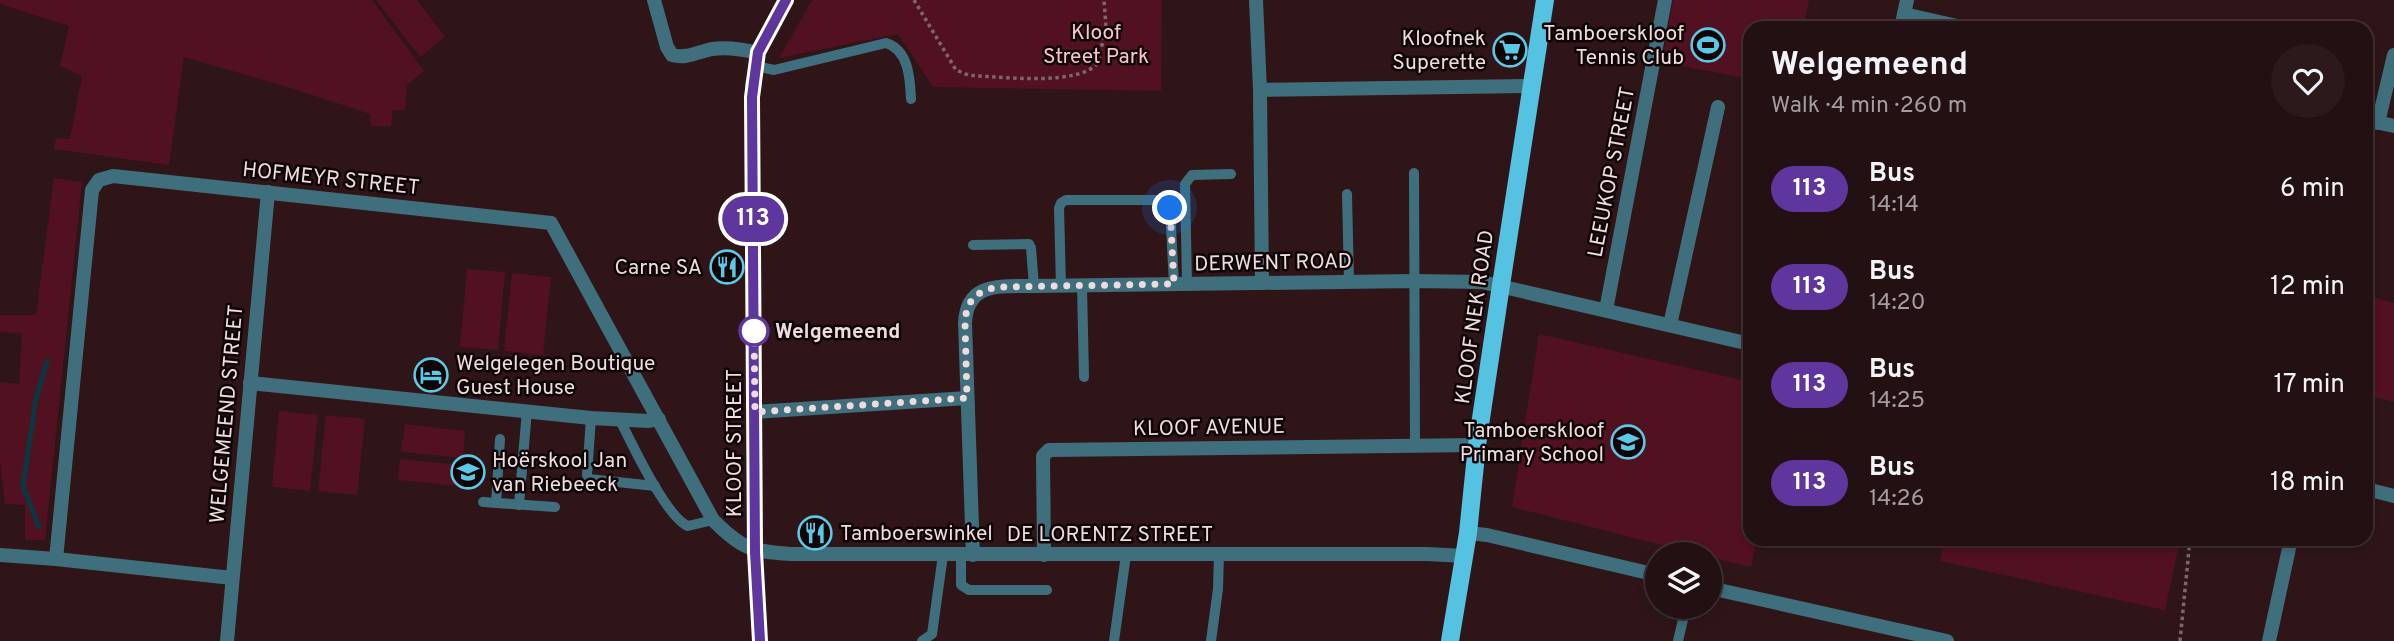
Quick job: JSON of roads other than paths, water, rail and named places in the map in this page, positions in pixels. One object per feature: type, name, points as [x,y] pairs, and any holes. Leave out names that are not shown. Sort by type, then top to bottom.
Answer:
[{"type":"main road","name":"KLOOF NEK ROAD","points":[[1450,641],[1545,0]]},
{"type":"street","points":[[654,0],[667,47],[672,55],[687,56],[726,48],[741,48],[756,60]]},
{"type":"street","name":"KLOOF STREET","points":[[760,641],[755,552],[752,97],[756,60],[786,0]]},
{"type":"street","points":[[1256,0],[1262,283]]},
{"type":"street","name":"LEEUKOP STREET","points":[[1606,310],[1665,0]]},
{"type":"street","points":[[1904,14],[1935,21]]},
{"type":"street","points":[[2373,118],[2394,55]]},
{"type":"street","points":[[1260,90],[1532,86]]},
{"type":"street","points":[[1670,325],[1718,107]]},
{"type":"street","points":[[2373,121],[2394,126]]},
{"type":"street","name":"HOFMEYR STREET","points":[[56,559],[93,187],[104,178],[113,176],[551,223],[713,520],[727,535],[755,552]]},
{"type":"street","name":"WELGEMEEND STREET","points":[[227,641],[268,192]]},
{"type":"street","name":"DERWENT ROAD","points":[[967,555],[965,311],[970,300],[988,288],[1482,282],[1743,342]]},
{"type":"street","points":[[250,383],[591,418],[659,419]]},
{"type":"street","points":[[755,412],[967,398]]},
{"type":"street","name":"KLOOF AVENUE","points":[[1044,555],[1043,456],[1049,450],[1478,445]]},
{"type":"street","points":[[2373,491],[2394,496]]},
{"type":"street","points":[[1468,533],[1487,535],[1645,572]]},
{"type":"street","points":[[2269,641],[2289,546]]},
{"type":"street","name":"DE LORENTZ STREET","points":[[755,552],[1464,556]]},
{"type":"street","points":[[0,555],[233,578]]},
{"type":"street","points":[[1722,591],[1947,641]]},
{"type":"lane","points":[[756,60],[774,70],[886,43],[895,47],[906,63],[911,99]]},
{"type":"lane","points":[[1414,173],[1415,445]]},
{"type":"lane","points":[[1181,284],[1187,178],[1192,175],[1231,174]]},
{"type":"lane","points":[[1347,194],[1349,282]]},
{"type":"lane","points":[[1061,286],[1059,208],[1066,200],[1165,200],[1170,208],[1181,284]]},
{"type":"lane","points":[[973,245],[1029,244],[1034,286]]},
{"type":"lane","points":[[1082,285],[1084,377]]},
{"type":"lane","points":[[519,505],[527,410]]},
{"type":"lane","points":[[591,418],[587,475],[589,479],[656,486]]},
{"type":"lane","points":[[620,420],[672,512],[684,524],[693,526],[713,520]]},
{"type":"lane","points":[[496,503],[500,439]]},
{"type":"lane","points":[[483,502],[555,507]]},
{"type":"lane","points":[[1211,641],[1218,589],[1219,554]]},
{"type":"lane","points":[[922,641],[932,634],[943,555]]},
{"type":"lane","points":[[967,555],[961,585],[969,590],[1046,590]]},
{"type":"lane","points":[[1114,641],[1126,555]]},
{"type":"lane","points":[[1678,641],[1683,619]]},
{"type":"waterway","points":[[32,427],[35,402],[47,361]]},
{"type":"waterway","points":[[31,431],[23,486],[39,527]]},
{"type":"place","name":"Tamboerskloof Tennis Club","points":[[1708,45]]},
{"type":"place","name":"Kloofnek Superette","points":[[1510,50]]},
{"type":"place","name":"Carne SA","points":[[727,267]]},
{"type":"place","name":"Welgemeend","points":[[754,331]]},
{"type":"place","name":"Welgelegen Boutique Guest House","points":[[431,375]]},
{"type":"place","name":"Tamboerskloof Primary School","points":[[1628,442]]},
{"type":"place","name":"Hoërskool Jan van Riebeeck","points":[[468,472]]},
{"type":"place","name":"Tamboerswinkel","points":[[815,533]]},
{"type":"park label","name":"Kloof Street Park","points":[[1096,44]]}]
